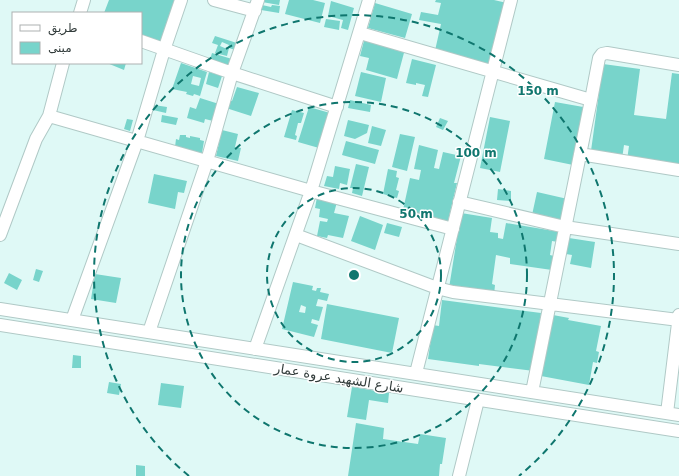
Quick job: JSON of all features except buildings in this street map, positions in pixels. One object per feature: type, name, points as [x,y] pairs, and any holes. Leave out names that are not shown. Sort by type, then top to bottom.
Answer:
[{"type":"street","points":[[80,12],[84,0]]},
{"type":"street","points":[[72,320],[137,141],[164,50],[181,0]]},
{"type":"street","points":[[148,332],[207,161],[232,73],[256,6],[214,0]]},
{"type":"street","points":[[255,349],[311,191],[369,0]]},
{"type":"street","points":[[416,373],[511,0]]},
{"type":"street","points":[[360,33],[591,100]]},
{"type":"street","points":[[142,41],[232,73],[337,107]]},
{"type":"street","points":[[532,392],[591,100],[598,58],[602,54],[607,53],[679,65]]},
{"type":"street","points":[[0,235],[36,139],[49,116],[63,64]]},
{"type":"street","points":[[49,116],[311,191],[452,229]]},
{"type":"street","points":[[580,154],[679,170]]},
{"type":"street","points":[[459,202],[565,227],[679,244]]},
{"type":"street","points":[[296,235],[437,288],[468,294],[679,318],[673,414]]},
{"type":"street","name":"شارع الشهيد عروة عمار","points":[[0,309],[673,414]]},
{"type":"street","name":"شارع الشهيد عروة عمار","points":[[0,325],[679,431]]},
{"type":"street","points":[[459,476],[478,400]]}]
